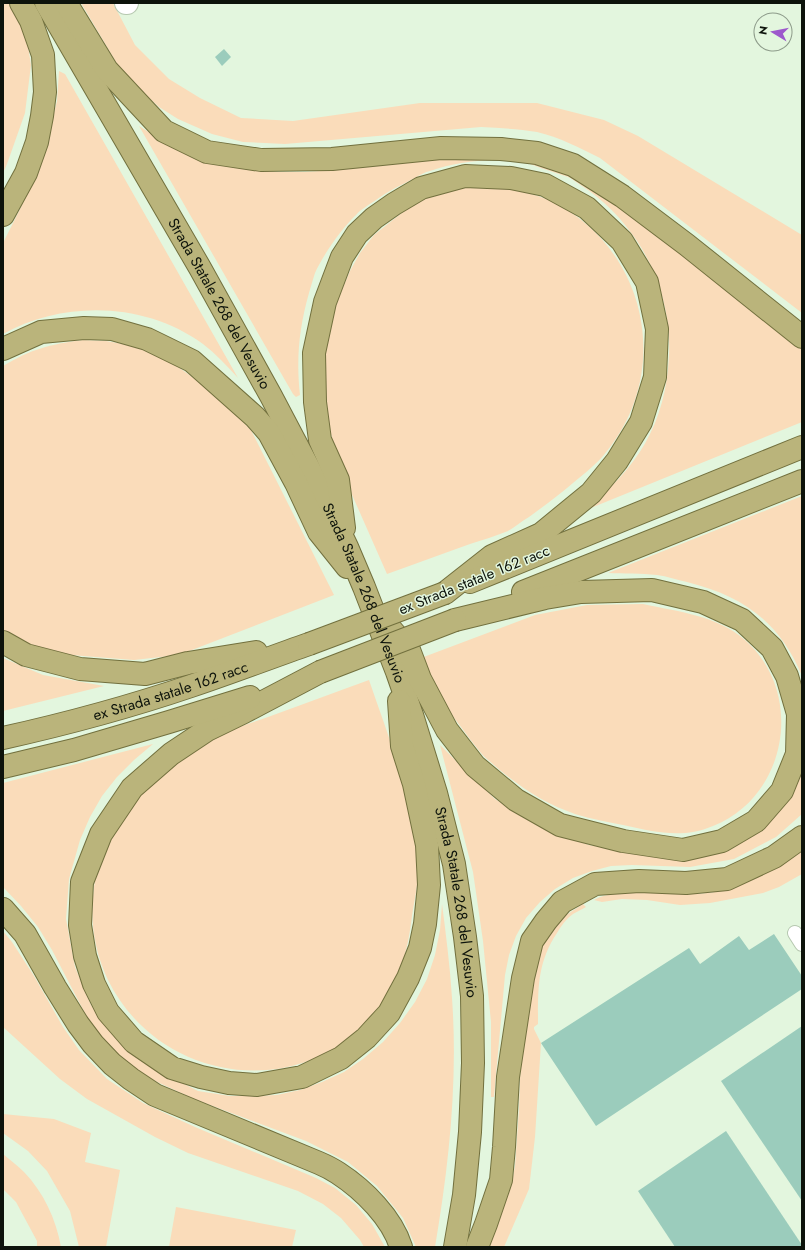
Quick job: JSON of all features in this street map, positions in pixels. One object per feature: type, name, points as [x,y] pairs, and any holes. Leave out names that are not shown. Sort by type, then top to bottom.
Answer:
[{"type":"highway","points":[[3,214],[26,173],[37,142],[45,92],[43,55],[31,21],[21,3]]},
{"type":"highway","name":"Strada Statale 268 del Vesuvio","points":[[46,3],[200,268],[311,472],[347,547],[398,672],[436,793],[454,864],[472,996],[473,1063],[470,1132],[464,1195],[456,1247]]},
{"type":"highway","points":[[66,3],[107,70],[164,131],[207,152],[262,160],[332,159],[441,148],[502,149],[537,154],[551,158],[572,165],[622,196],[687,245],[802,337]]},
{"type":"highway","points":[[347,547],[338,480],[320,440],[315,402],[314,367],[314,353],[324,302],[342,257],[357,234],[374,218],[421,188],[466,176],[511,178],[545,185],[587,208],[622,240],[647,282],[657,329],[655,377],[641,422],[617,461],[592,494],[541,534],[492,556],[445,592]]},
{"type":"highway","points":[[3,349],[41,332],[84,328],[112,329],[147,339],[192,361],[255,417],[269,434],[296,483],[319,532],[409,650],[420,679],[447,730],[475,766],[516,800],[560,825],[623,841],[683,850],[722,842],[756,821],[782,791],[796,754],[798,714],[787,676],[772,648],[742,620],[702,602],[652,590],[581,592],[545,598],[455,620]]},
{"type":"highway","name":"ex Strada statale 162 racc","points":[[3,738],[76,720],[143,701],[309,644],[445,592],[802,447]]},
{"type":"highway","name":"ex Strada statale 162 racc","points":[[3,767],[74,750],[262,693],[455,620],[802,481]]},
{"type":"highway","points":[[3,642],[26,655],[80,669],[146,674],[188,663],[309,644]]},
{"type":"highway","points":[[320,672],[207,730],[171,754],[132,788],[101,834],[82,882],[80,925],[85,956],[94,984],[104,1005],[108,1012],[134,1042],[172,1068],[201,1077],[243,1084],[256,1084],[302,1077],[341,1058],[366,1038],[389,1013],[408,978],[420,948],[425,924],[429,885],[427,845],[414,784],[402,746],[398,672]]},
{"type":"highway","points":[[476,1247],[486,1224],[501,1180],[508,1077],[523,978],[532,940],[546,921],[562,902],[594,884],[639,881],[686,883],[726,879],[774,857],[802,837]]},
{"type":"highway","points":[[3,909],[25,934],[78,1024],[93,1044],[112,1064],[155,1095],[319,1163],[338,1173],[370,1198],[389,1223],[401,1247]]},
{"type":"shaded area","points":[[3,3],[11,3],[25,27],[31,65],[25,113],[3,173]]},
{"type":"shaded area","points":[[81,3],[113,3],[135,45],[169,79],[200,98],[241,118],[293,121],[420,103],[537,103],[604,120],[638,136],[802,235],[802,313],[600,158],[569,143],[545,134],[523,130],[481,127],[285,144],[243,142],[212,134],[178,119],[159,107],[138,88],[117,64]]},
{"type":"shaded area","points":[[59,71],[65,74],[238,378],[208,348],[180,330],[156,320],[131,313],[104,310],[78,311],[52,315],[27,323],[3,334],[3,243],[42,160],[57,101]]},
{"type":"shaded area","points":[[139,126],[164,142],[219,163],[249,169],[277,172],[305,172],[333,170],[426,157],[534,159],[592,184],[802,344],[802,422],[581,512],[618,480],[632,463],[654,425],[662,403],[667,380],[669,340],[666,310],[652,267],[645,254],[625,225],[612,210],[590,191],[568,177],[526,163],[497,160],[463,163],[426,172],[395,188],[363,209],[339,234],[318,266],[306,306],[298,356],[300,395],[296,397]]},
{"type":"shaded area","points":[[482,186],[516,190],[549,200],[582,220],[608,247],[627,277],[639,311],[643,347],[640,383],[628,418],[607,451],[591,468],[546,505],[508,531],[387,574],[338,463],[328,422],[324,371],[326,337],[336,303],[350,271],[360,253],[374,235],[413,204],[437,193],[459,188]]},
{"type":"shaded area","points":[[83,340],[106,341],[129,345],[150,352],[171,362],[215,393],[251,430],[334,595],[179,655],[134,660],[60,654],[38,648],[16,639],[3,630],[3,366],[32,351],[61,343]]},
{"type":"shaded area","points":[[802,496],[802,676],[783,640],[771,626],[757,614],[726,595],[664,576],[608,573]]},
{"type":"shaded area","points":[[643,604],[697,616],[722,625],[734,632],[745,640],[764,662],[776,687],[781,714],[780,742],[772,768],[758,792],[738,812],[713,826],[702,830],[668,833],[646,830],[581,816],[564,810],[532,794],[503,773],[479,750],[451,714],[421,658],[535,615],[587,605]]},
{"type":"shaded area","points":[[3,658],[43,675],[104,686],[3,711]]},
{"type":"shaded area","points":[[369,680],[401,774],[412,822],[418,871],[417,888],[406,950],[400,971],[390,991],[384,1001],[355,1034],[319,1056],[281,1068],[240,1070],[201,1062],[164,1044],[133,1016],[108,980],[97,950],[92,918],[93,892],[98,868],[119,821],[138,797],[159,777],[218,736],[238,727]]},
{"type":"shaded area","points":[[153,744],[117,777],[102,796],[90,817],[80,840],[69,879],[66,919],[75,967],[91,1005],[111,1032],[151,1067],[198,1091],[230,1096],[254,1096],[277,1095],[300,1090],[344,1072],[363,1059],[383,1042],[400,1023],[415,1002],[427,979],[435,955],[440,930],[442,904],[451,986],[454,1029],[454,1060],[448,1154],[435,1247],[416,1247],[403,1218],[377,1186],[348,1162],[306,1141],[194,1099],[140,1074],[117,1054],[91,1025],[52,950],[38,927],[3,887],[3,783]]},
{"type":"shaded area","points":[[440,745],[495,799],[537,825],[589,845],[659,856],[706,852],[802,764],[802,814],[776,837],[734,859],[690,867],[632,865],[611,866],[573,878],[555,889],[540,902],[526,918],[516,936],[509,955],[505,975],[494,1097],[491,1097],[491,1022],[483,941],[473,872]]},
{"type":"shaded area","points":[[802,851],[802,874],[779,887],[763,893],[710,903],[680,905],[647,900],[622,899],[602,902],[594,900],[604,896],[629,892],[696,894],[724,890],[765,874]]},
{"type":"shaded area","points":[[583,904],[586,907],[570,916],[559,930],[550,944],[542,966],[538,999],[538,1024],[534,1027],[541,1043],[535,1137],[529,1189],[504,1247],[487,1247],[512,1182],[515,1166],[519,1109],[522,1020],[532,956],[557,921]]},
{"type":"shaded area","points":[[3,931],[34,976],[63,1027],[79,1050],[107,1079],[143,1103],[195,1127],[316,1178],[335,1188],[356,1205],[372,1224],[385,1247],[364,1247],[360,1240],[341,1218],[323,1204],[298,1191],[188,1153],[155,1137],[87,1099],[60,1079],[3,1027]]},
{"type":"shaded area","points":[[3,1114],[54,1119],[91,1133],[85,1162],[120,1170],[106,1247],[79,1247],[70,1211],[47,1171],[28,1151],[3,1133]]},
{"type":"shaded area","points":[[3,1154],[24,1172],[38,1189],[56,1226],[61,1247],[37,1247],[37,1241],[16,1202],[3,1189]]},
{"type":"shaded area","points":[[176,1207],[296,1230],[292,1247],[169,1247]]},
{"type":"building","points":[[224,49],[231,57],[222,66],[215,57]]},
{"type":"building","points":[[774,934],[802,976],[802,989],[596,1126],[541,1043],[689,948],[700,964],[739,936],[749,950]]},
{"type":"building","points":[[802,1026],[802,1201],[721,1081]]},
{"type":"building","points":[[726,1131],[802,1247],[675,1247],[638,1191]]}]
